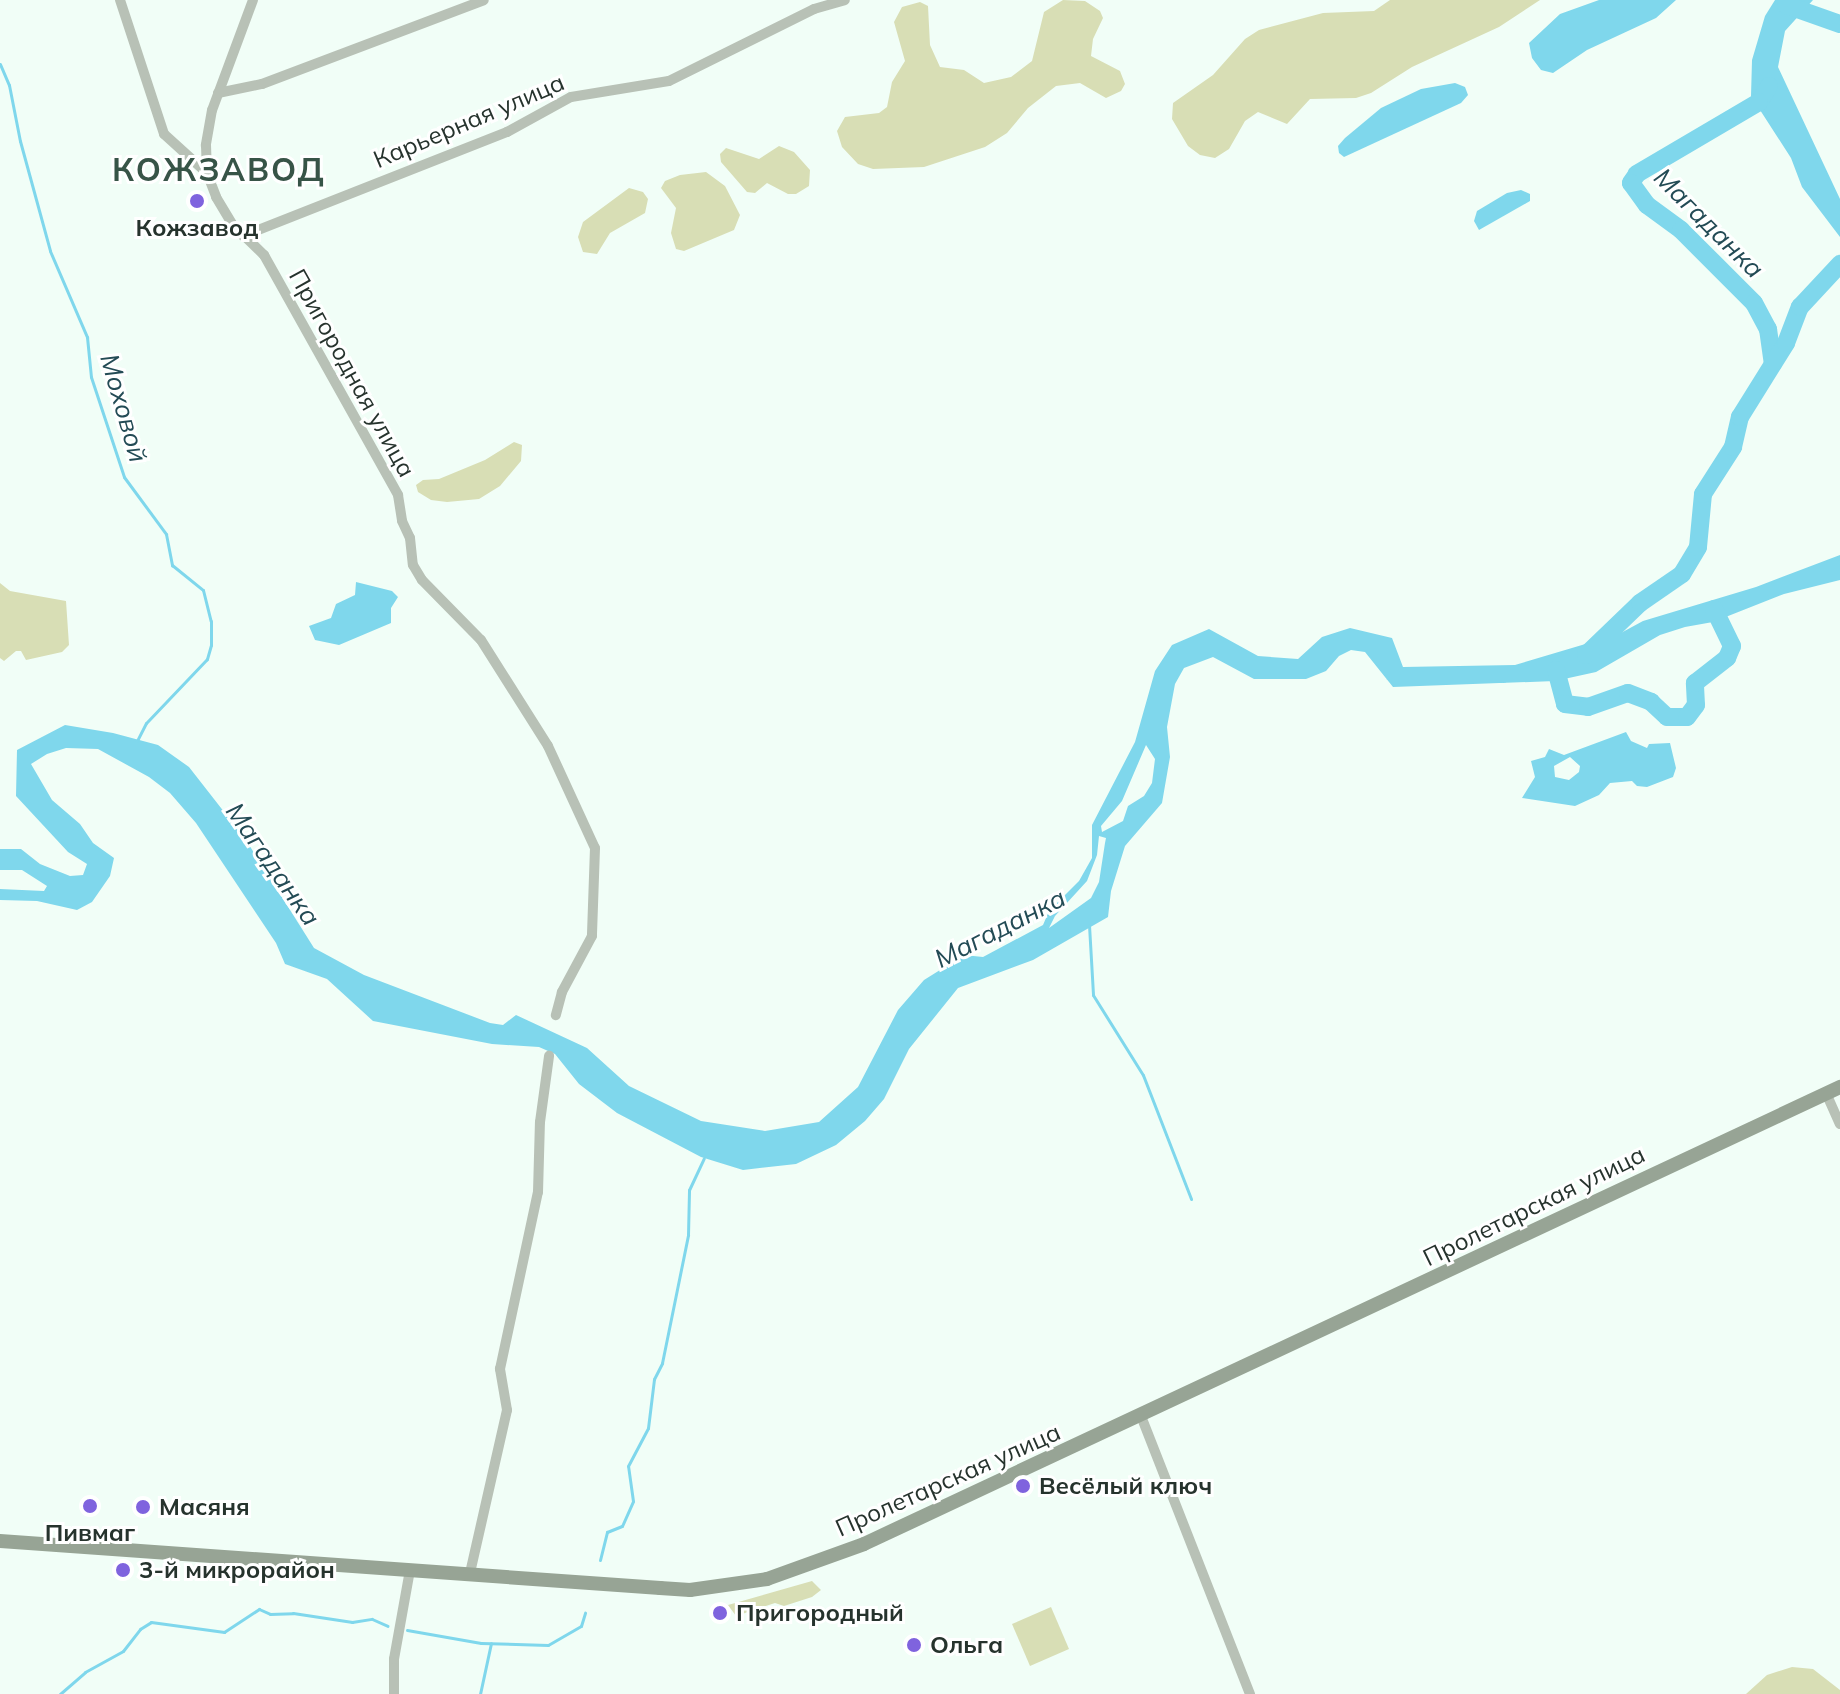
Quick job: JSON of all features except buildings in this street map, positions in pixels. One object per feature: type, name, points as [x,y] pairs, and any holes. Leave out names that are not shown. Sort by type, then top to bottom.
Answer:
[{"type":"main road","name":"Пролетарская улица","points":[[0,1541],[690,1590],[767,1579],[864,1544],[1833,1090]]},
{"type":"street","points":[[120,0],[164,134],[207,173]]},
{"type":"street","name":"Пригородная улица","points":[[253,0],[218,93],[207,136],[207,173],[216,197],[243,236],[264,255],[398,495],[402,521],[410,538],[413,565],[481,640],[548,746],[595,848],[592,936],[562,992],[556,1015]]},
{"type":"street","points":[[218,93],[262,84],[484,0]]},
{"type":"street","name":"Карьерная улица","points":[[243,236],[507,132],[571,97],[669,81],[814,9],[845,0]]},
{"type":"street","points":[[470,1573],[507,1410],[500,1369],[538,1192],[540,1122],[549,1056]]},
{"type":"street","points":[[1833,1090],[1840,1124]]},
{"type":"street","points":[[1141,1416],[1250,1694]]},
{"type":"street","points":[[394,1694],[394,1659],[410,1570]]},
{"type":"green space","points":[[1063,0],[1085,1],[1100,11],[1103,18],[1093,39],[1091,56],[1120,71],[1125,84],[1121,91],[1106,98],[1080,83],[1056,86],[1028,108],[1007,133],[985,147],[924,167],[873,169],[858,164],[842,147],[837,131],[845,117],[879,113],[887,107],[892,82],[905,61],[894,22],[902,7],[920,2],[928,6],[930,45],[940,67],[964,70],[984,83],[1011,77],[1032,61],[1044,12]]},
{"type":"green space","points":[[1390,0],[1540,0],[1499,27],[1412,67],[1371,93],[1356,98],[1310,99],[1287,124],[1258,112],[1245,121],[1229,149],[1215,158],[1200,155],[1188,146],[1172,119],[1173,103],[1213,75],[1245,39],[1259,30],[1323,13],[1374,11]]},
{"type":"green space","points":[[779,146],[794,152],[810,170],[809,186],[796,194],[788,194],[767,183],[755,193],[747,192],[721,162],[720,154],[726,148],[759,159]]},
{"type":"green space","points":[[706,172],[725,186],[740,215],[734,230],[684,251],[676,249],[671,233],[676,208],[661,188],[665,181],[680,175]]},
{"type":"green space","points":[[629,188],[643,192],[648,199],[645,213],[610,233],[597,254],[583,252],[578,237],[583,222]]},
{"type":"green space","points":[[514,442],[522,445],[521,461],[500,486],[479,499],[447,502],[431,500],[418,492],[416,485],[423,480],[439,479],[485,460]]},
{"type":"green space","points":[[0,583],[10,591],[66,601],[69,645],[62,652],[26,660],[21,651],[16,651],[4,661],[0,658]]},
{"type":"green space","points":[[812,1581],[821,1590],[812,1597],[784,1606],[775,1603],[736,1616],[728,1605]]},
{"type":"green space","points":[[1051,1607],[1069,1649],[1030,1666],[1012,1624]]},
{"type":"green space","points":[[1792,1667],[1813,1669],[1840,1690],[1840,1694],[1746,1694],[1767,1675]]},
{"type":"water","points":[[1599,0],[1676,0],[1656,18],[1587,50],[1553,73],[1541,70],[1532,58],[1529,43],[1560,14]]},
{"type":"water","points":[[1775,0],[1813,0],[1785,31],[1778,67],[1840,199],[1840,237],[1802,187],[1791,158],[1751,96],[1752,60],[1765,16]]},
{"type":"water","points":[[1455,83],[1465,87],[1468,95],[1461,103],[1344,157],[1339,153],[1338,146],[1345,138],[1381,108],[1421,89]]},
{"type":"water","points":[[1521,190],[1530,194],[1530,201],[1479,230],[1474,221],[1477,211],[1507,193]]},
{"type":"water","points":[[1840,555],[1840,580],[1784,594],[1713,622],[1660,635],[1596,672],[1555,681],[1393,687],[1365,652],[1351,650],[1339,656],[1326,671],[1306,679],[1254,679],[1213,657],[1184,668],[1175,684],[1167,727],[1170,757],[1162,803],[1125,846],[1111,891],[1108,917],[1033,960],[958,988],[909,1049],[884,1099],[865,1121],[836,1145],[796,1164],[743,1170],[701,1157],[617,1113],[579,1084],[555,1054],[539,1047],[492,1044],[373,1021],[327,979],[285,964],[276,943],[196,823],[170,793],[149,777],[98,749],[66,748],[47,754],[31,764],[52,800],[80,824],[93,843],[114,858],[110,876],[92,902],[77,910],[37,901],[0,900],[0,889],[44,891],[47,886],[22,870],[0,870],[0,849],[21,849],[40,864],[70,876],[83,875],[87,864],[68,852],[16,796],[17,750],[65,725],[158,745],[189,767],[246,840],[314,948],[364,975],[490,1023],[503,1025],[516,1015],[587,1048],[629,1086],[701,1121],[765,1131],[819,1122],[858,1087],[898,1010],[924,980],[964,955],[983,957],[1043,925],[1049,911],[1079,881],[1092,858],[1092,825],[1135,742],[1155,671],[1172,645],[1209,629],[1258,656],[1298,659],[1322,637],[1350,628],[1392,638],[1403,667],[1515,665],[1619,634],[1643,621],[1756,587]],"holes":[[[1146,745],[1155,759],[1152,783],[1144,796],[1128,806],[1123,821],[1102,832],[1101,826],[1122,801]],[[1099,836],[1106,838],[1099,882],[1091,898],[1049,928],[1055,916],[1087,881],[1097,855]]]},
{"type":"water","points":[[356,582],[392,591],[398,597],[391,608],[391,623],[339,645],[315,640],[309,626],[331,618],[336,604],[355,595]]},
{"type":"water","points":[[1626,732],[1631,741],[1647,748],[1649,744],[1670,743],[1676,768],[1673,777],[1647,787],[1637,786],[1632,781],[1610,783],[1599,795],[1575,806],[1522,798],[1535,777],[1531,761],[1545,757],[1549,749],[1564,755]],"holes":[[[1570,757],[1580,766],[1579,772],[1569,780],[1555,777],[1554,766]]]},
{"type":"waterway","points":[[1786,5],[1840,24]]},
{"type":"waterway","name":"Моховой","points":[[0,64],[9,85],[20,141],[50,251],[87,337],[91,377],[124,477],[166,534],[172,565],[203,590],[211,621],[211,645],[207,659],[146,723],[137,741]]},
{"type":"waterway","name":"Магаданка","points":[[1769,86],[1759,102],[1637,174],[1631,183],[1647,205],[1681,230],[1754,303],[1768,329],[1773,364]]},
{"type":"waterway","name":"Магаданка","points":[[1586,655],[1640,603],[1682,574],[1698,547],[1703,494],[1733,447],[1740,417],[1786,343],[1800,307],[1840,264]]},
{"type":"waterway","points":[[1556,670],[1565,704],[1588,707],[1628,693],[1651,702],[1667,717],[1687,717],[1696,705],[1695,683],[1727,658],[1732,646],[1714,609]]},
{"type":"waterway","points":[[1089,925],[1093,995],[1143,1075],[1191,1199]]},
{"type":"waterway","points":[[600,1560],[607,1532],[622,1526],[633,1501],[628,1466],[648,1428],[654,1379],[662,1363],[688,1235],[689,1190],[704,1158]]},
{"type":"waterway","points":[[60,1694],[85,1672],[123,1651],[140,1629],[151,1622],[224,1632],[259,1609],[270,1614],[293,1613],[352,1622],[372,1619],[388,1626]]},
{"type":"waterway","points":[[407,1630],[481,1643],[548,1645],[581,1626],[585,1613]]},
{"type":"waterway","points":[[480,1694],[491,1643]]},
{"type":"place","name":"Кожзавод","points":[[197,201]]},
{"type":"place","name":"Весёлый ключ","points":[[1023,1486]]},
{"type":"place","name":"Пивмаг","points":[[90,1506]]},
{"type":"place","name":"Масяня","points":[[143,1507]]},
{"type":"place","name":"3-й микрорайон","points":[[123,1570]]},
{"type":"place","name":"Пригородный","points":[[720,1613]]},
{"type":"place","name":"Ольга","points":[[914,1645]]},
{"type":"district","name":"КОЖЗАВОД","points":[[219,169]]}]
